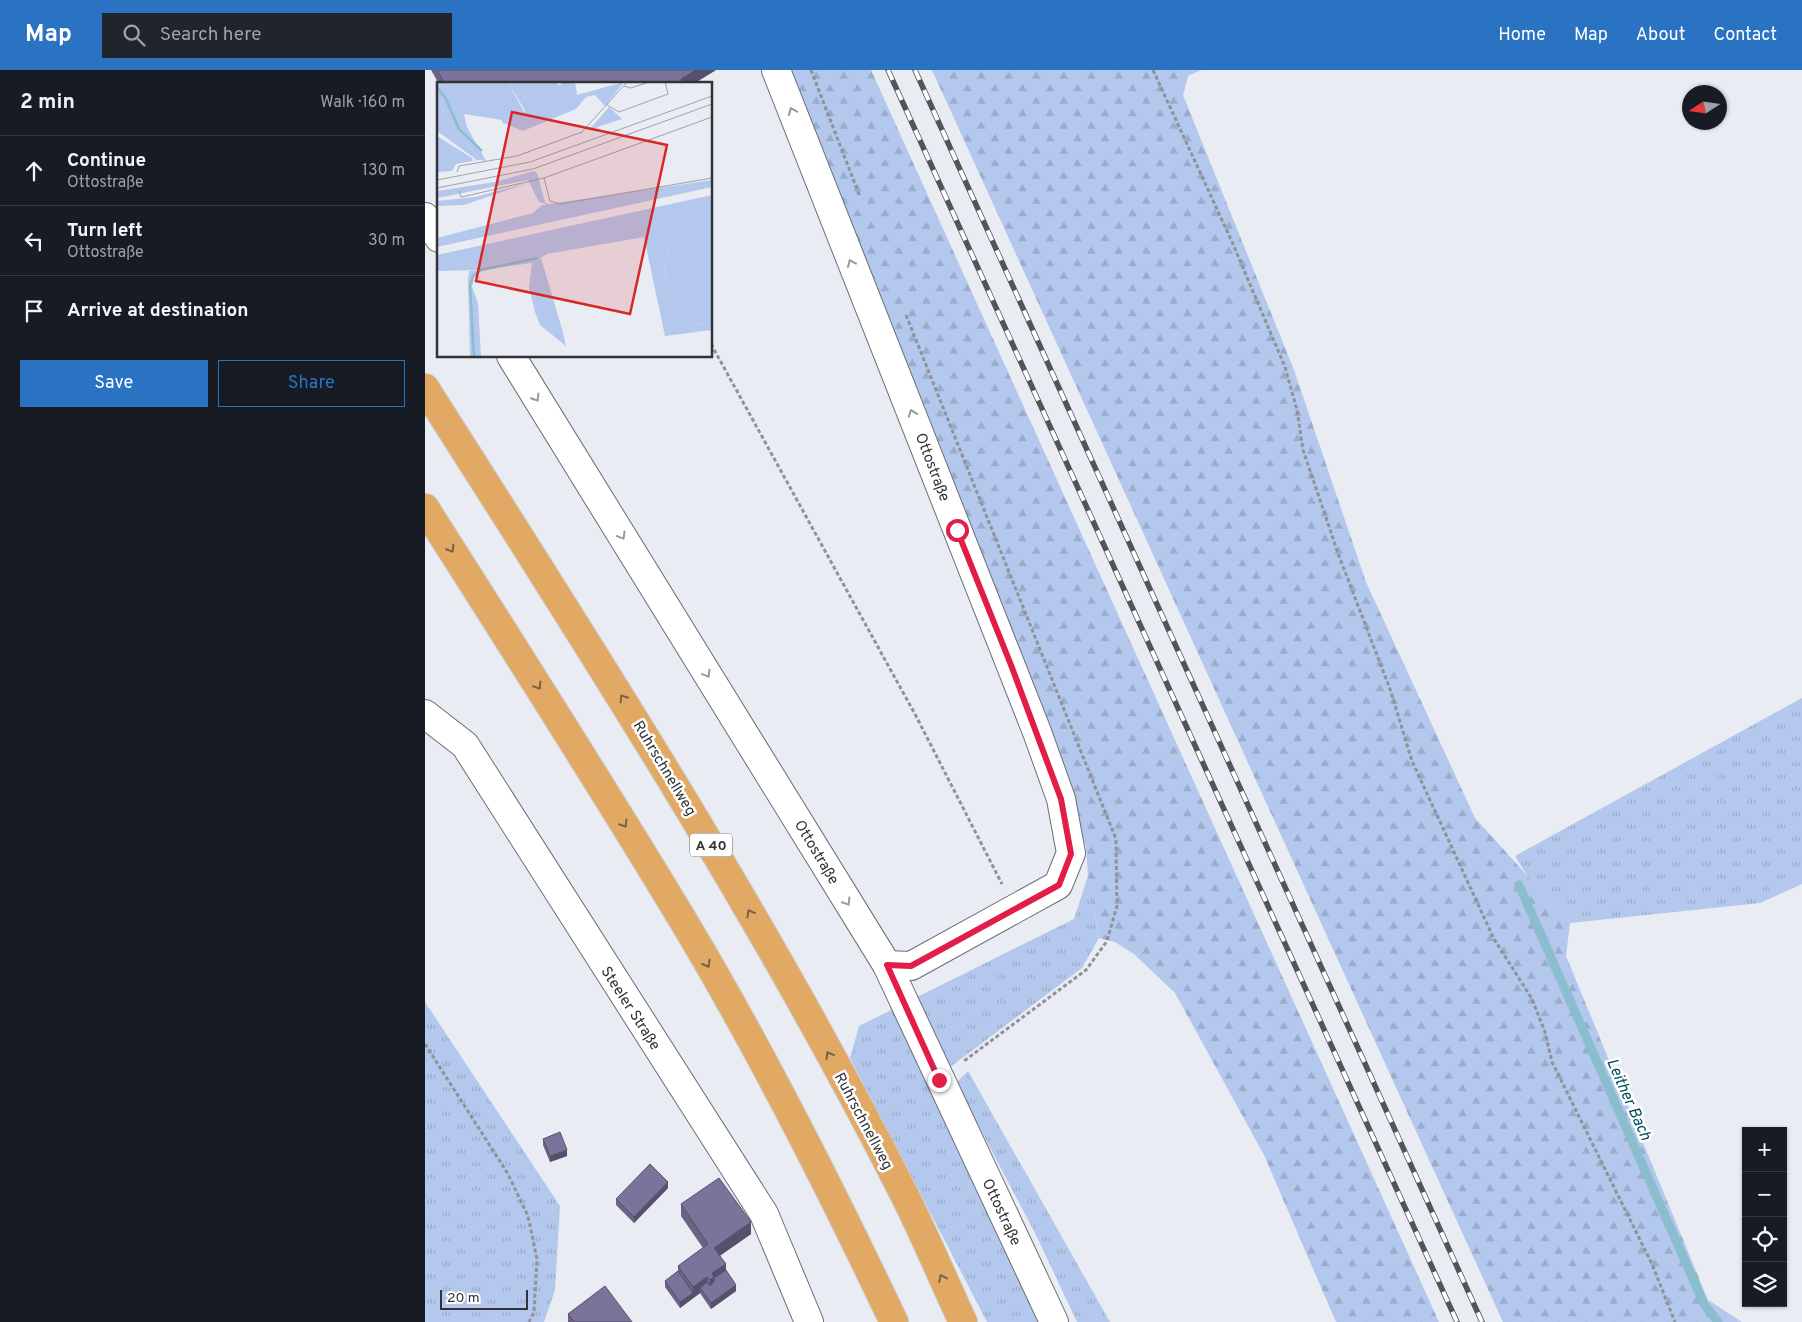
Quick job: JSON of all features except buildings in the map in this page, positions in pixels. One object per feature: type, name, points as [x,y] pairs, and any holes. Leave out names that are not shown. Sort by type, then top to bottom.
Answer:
[{"type":"highway","name":"Ruhrschnellweg","points":[[425,388],[628,705],[733,881],[904,1195],[963,1322]]},
{"type":"highway","points":[[425,508],[679,914],[784,1101],[847,1224],[894,1322]]},
{"type":"street","name":"Ottostraße","points":[[776,70],[1011,665],[1061,799],[1071,854],[1059,885],[911,966],[887,965]]},
{"type":"street","points":[[425,217],[437,235]]},
{"type":"street","name":"Ottostraße","points":[[512,358],[887,965],[1054,1322]]},
{"type":"street","name":"Steeler Straße","points":[[425,714],[465,745],[764,1214],[809,1322]]},
{"type":"path","points":[[1153,70],[1233,244],[1285,367],[1297,410],[1303,450],[1339,556],[1389,689],[1412,761],[1494,939],[1532,999],[1545,1032],[1552,1062],[1652,1264],[1675,1322]]},
{"type":"path","points":[[713,348],[916,716],[1015,909]]},
{"type":"path","points":[[425,1044],[508,1174],[528,1216],[537,1259],[533,1312],[529,1322]]},
{"type":"green space","points":[[787,70],[871,70],[1439,1322],[1336,1322],[1264,1155],[1175,993],[1134,954],[1115,942],[1099,938],[1088,876],[1086,846]]},
{"type":"green space","points":[[932,70],[1201,70],[1188,76],[1183,95],[1294,370],[1366,582],[1475,818],[1570,923],[1566,956],[1708,1300],[1714,1322],[1503,1322]]},
{"type":"green space","points":[[1802,698],[1802,884],[1760,903],[1570,923],[1528,877],[1515,856]]},
{"type":"green space","points":[[1088,876],[1099,938],[1082,968],[929,1083],[1041,1322],[987,1322],[850,1058],[859,1026],[1074,919]]},
{"type":"green space","points":[[425,1002],[560,1206],[555,1290],[544,1322],[425,1322]]},
{"type":"green space","points":[[968,1071],[1110,1322],[1077,1322],[1035,1233],[956,1083]]},
{"type":"green space","points":[[1708,1300],[1742,1322],[1714,1322]]},
{"type":"waterway","name":"Leither Bach","points":[[1519,885],[1704,1304],[1718,1322]]},
{"type":"railway","points":[[888,70],[1457,1322]]},
{"type":"railway","points":[[915,70],[1482,1322]]},
{"type":"route","points":[[939,1080],[887,965],[911,966],[1059,885],[1071,854],[1061,799],[1037,732],[957,530]]}]
